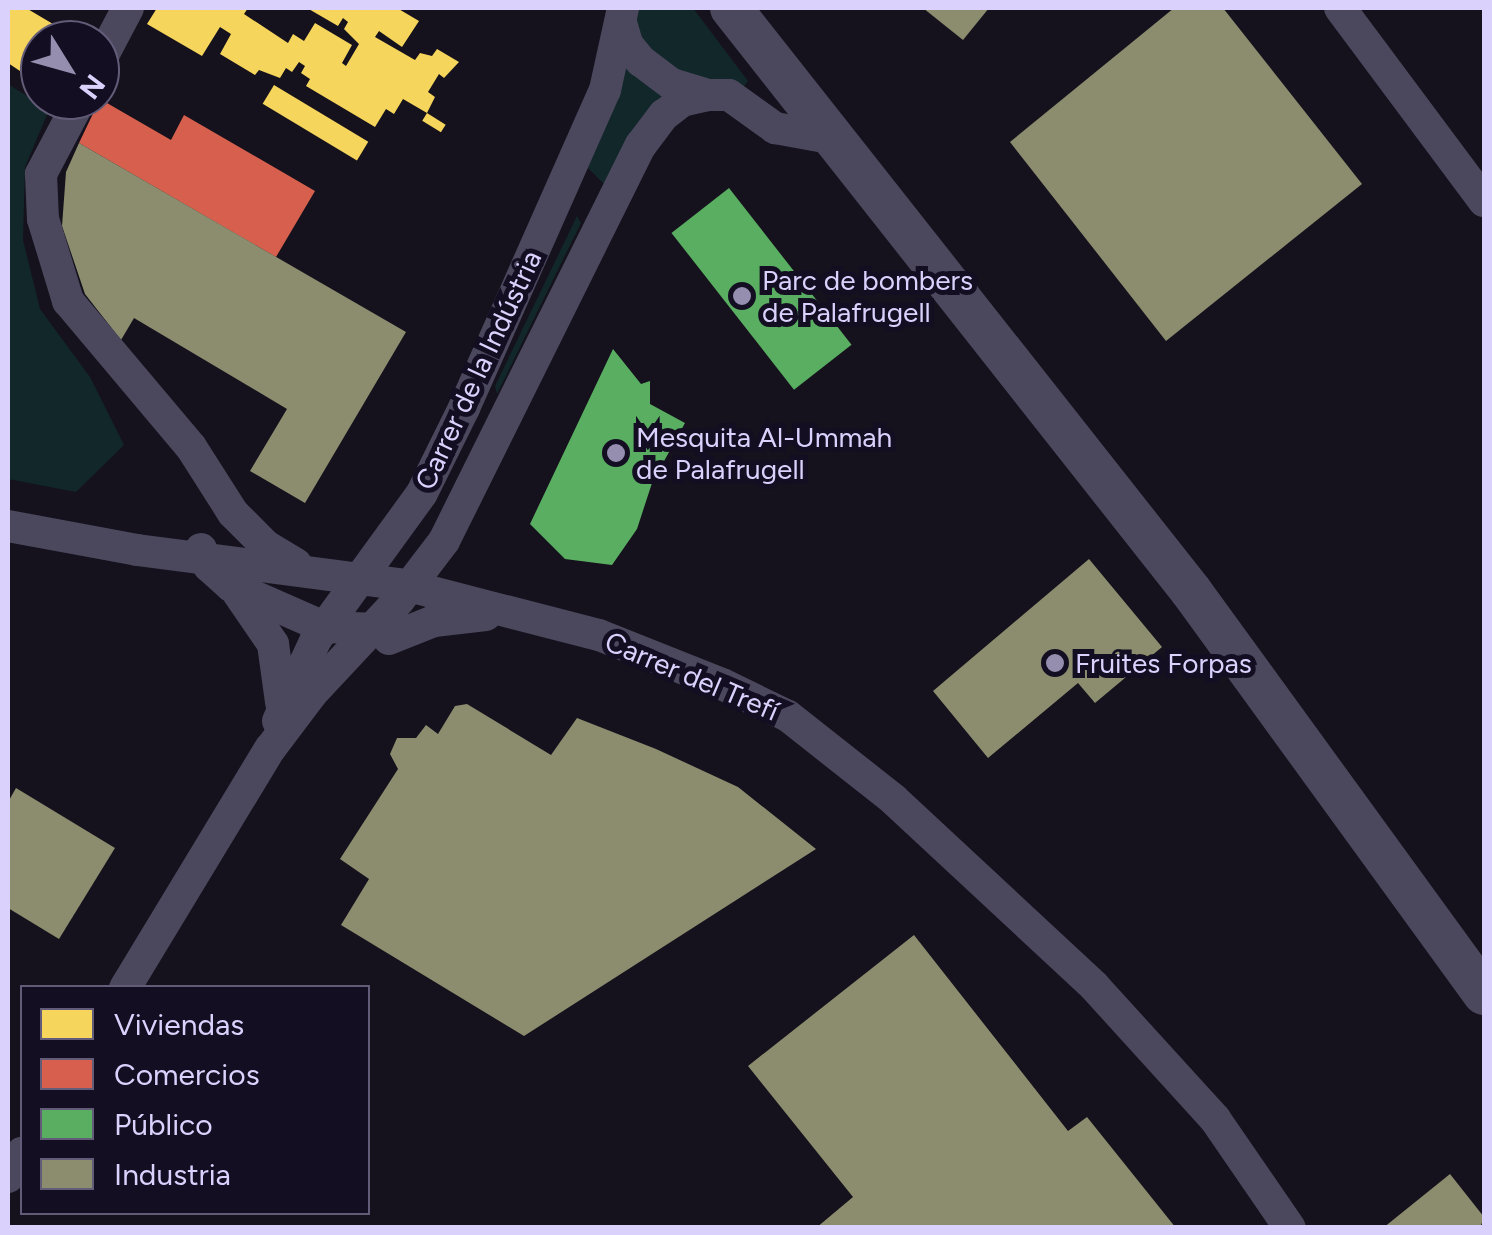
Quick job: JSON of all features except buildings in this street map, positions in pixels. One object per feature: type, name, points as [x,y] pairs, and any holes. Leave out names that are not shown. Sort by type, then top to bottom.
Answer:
[{"type":"street","points":[[731,8],[1191,591],[1484,994]]},
{"type":"street","points":[[1340,8],[1484,201]]},
{"type":"street","points":[[622,17],[628,44],[641,61],[672,84],[742,101],[775,128],[830,138]]},
{"type":"street","name":"Carrer de la Indústria","points":[[270,749],[281,708],[324,627],[422,492],[453,430],[605,90],[622,17]]},
{"type":"street","name":"Carrer de la Indústria","points":[[127,985],[270,749],[312,693],[394,606],[450,530],[656,124],[682,101],[708,95]]},
{"type":"street","points":[[69,120],[41,174],[43,219],[57,274],[82,321],[162,412],[252,535],[314,571]]},
{"type":"street","points":[[560,193],[578,185],[588,187],[597,200],[596,238]]},
{"type":"street","points":[[394,606],[390,566],[431,500],[453,430]]},
{"type":"street","points":[[202,546],[210,515],[206,472]]},
{"type":"street","points":[[8,526],[169,554],[202,546],[314,571],[366,565],[394,606]]},
{"type":"street","points":[[450,530],[453,581],[502,610]]},
{"type":"street","points":[[202,546],[252,607],[273,644],[281,708]]},
{"type":"street","points":[[231,586],[324,627],[394,606],[502,610]]},
{"type":"street","name":"Carrer del Trefí","points":[[502,610],[599,635],[722,684],[788,716],[838,754],[893,799],[1107,1000],[1215,1119],[1290,1228]]},
{"type":"green space","points":[[636,8],[693,8],[748,81],[741,90],[701,86],[643,45],[634,22]]},
{"type":"green space","points":[[629,54],[667,89],[608,188],[582,162]]},
{"type":"green space","points":[[8,84],[20,92],[20,120],[45,120],[25,167],[23,240],[40,309],[90,377],[124,445],[76,492],[8,479]]},
{"type":"green space","points":[[577,216],[581,223],[497,394],[495,386]]},
{"type":"place","name":"Parc de bombers de Palafrugell","points":[[742,296]]},
{"type":"place","name":"Mesquita Al-Ummah de Palafrugell","points":[[616,453]]},
{"type":"place","name":"Fruites Forpas","points":[[1055,663]]}]
